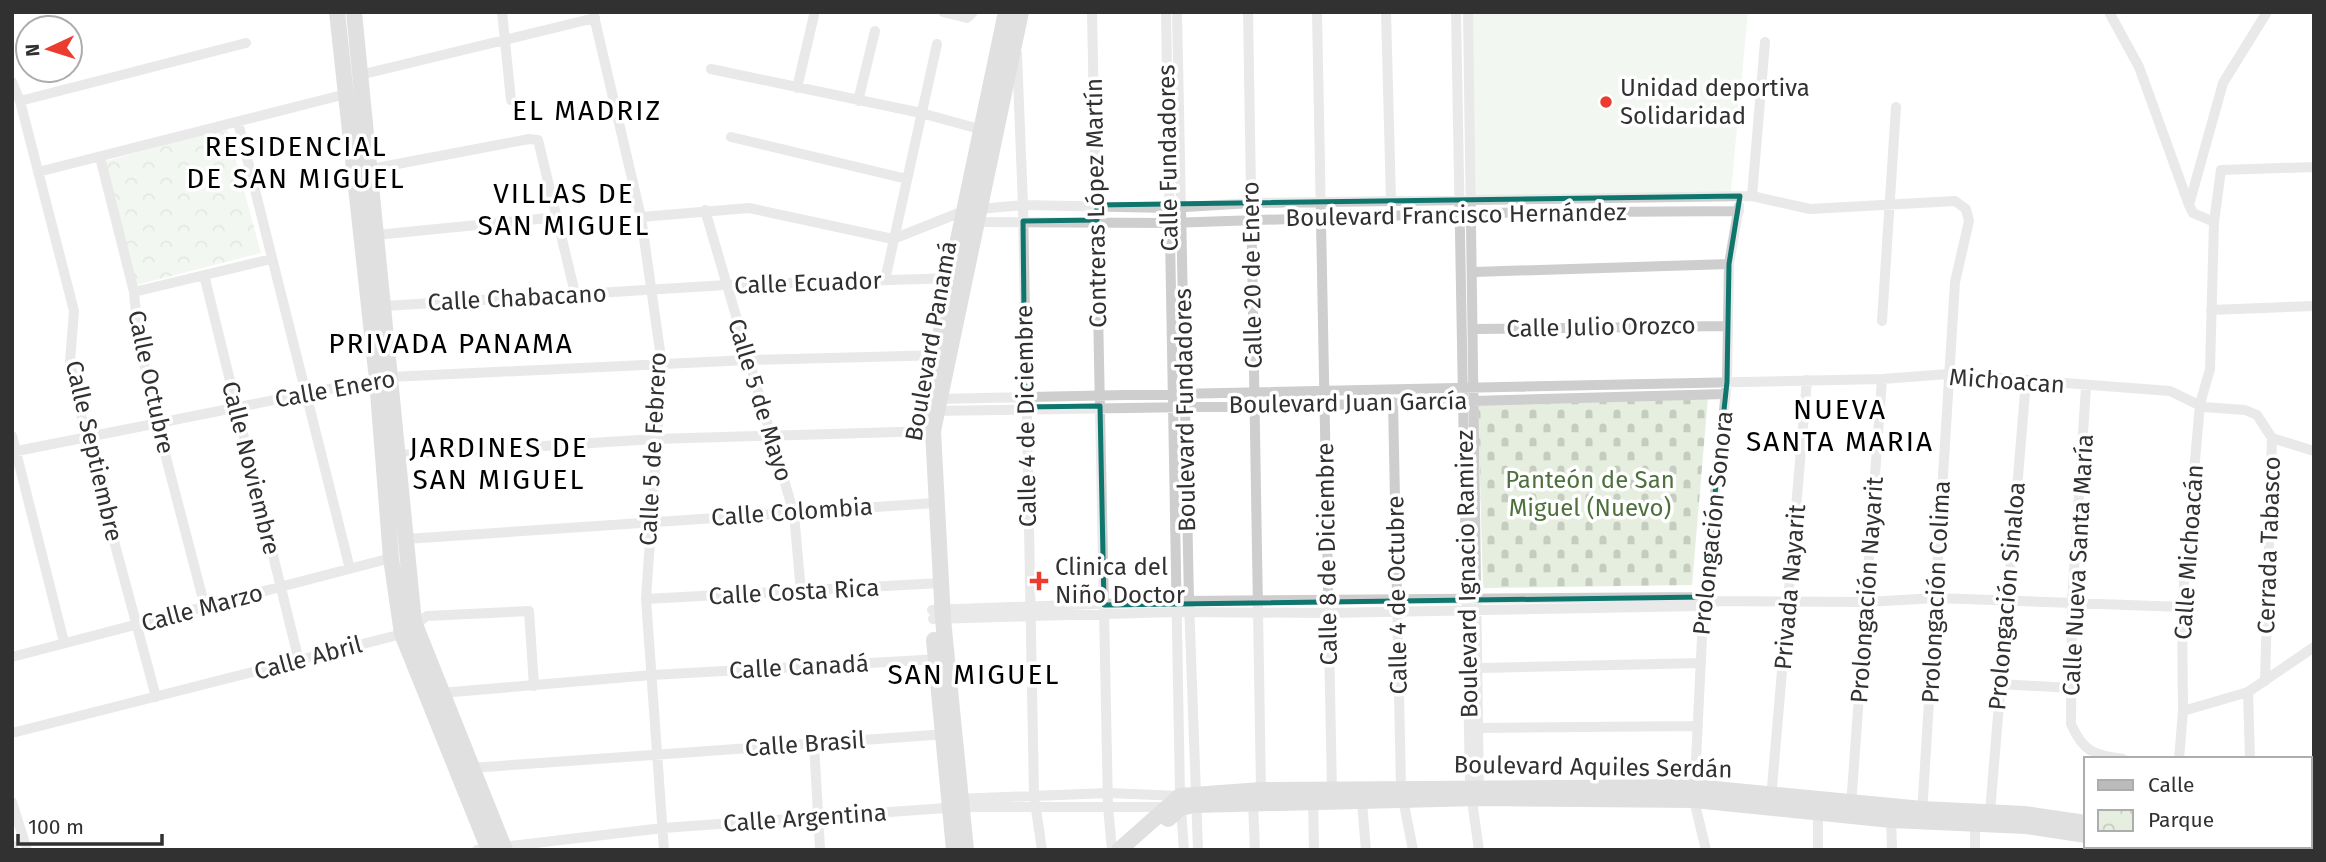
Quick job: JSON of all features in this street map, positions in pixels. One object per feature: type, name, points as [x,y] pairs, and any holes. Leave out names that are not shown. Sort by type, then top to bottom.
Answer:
[{"type":"street","points":[[337,12],[357,86],[371,169],[383,306],[383,379],[398,456],[414,622],[471,768],[493,849]]},
{"type":"street","points":[[354,12],[357,86],[383,379],[391,558],[402,634],[493,849]]},
{"type":"street","points":[[502,12],[511,100]]},
{"type":"street","points":[[943,12],[967,18],[973,12]]},
{"type":"street","name":"Boulevard Panamá","points":[[954,850],[954,803],[930,503],[929,431],[966,217],[1006,12]]},
{"type":"street","name":"Boulevard Panamá","points":[[966,217],[1021,12]]},
{"type":"street","name":"Contreras López Martín","points":[[1093,12],[1108,807],[1112,850]]},
{"type":"street","name":"Calle Fundadores","points":[[1166,12],[1175,223],[1173,406],[1183,802]]},
{"type":"street","points":[[1174,207],[1177,12]]},
{"type":"street","name":"Calle 20 de Enero","points":[[1248,12],[1258,613],[1255,850]]},
{"type":"street","name":"Calle 8 de Diciembre","points":[[1317,12],[1332,796]]},
{"type":"street","points":[[1386,12],[1391,201]]},
{"type":"street","name":"Boulevard Ignacio Ramirez","points":[[1456,12],[1463,388],[1469,401],[1475,796]]},
{"type":"street","name":"Boulevard Ignacio Ramirez","points":[[1468,12],[1475,329],[1475,388],[1469,401]]},
{"type":"street","points":[[2109,12],[2139,67],[2189,205],[2193,213],[2214,222]]},
{"type":"street","points":[[2189,205],[2223,83],[2267,12]]},
{"type":"street","points":[[38,172],[237,122],[506,38],[594,15]]},
{"type":"street","name":"Calle 5 de Febrero","points":[[594,15],[641,217],[662,365],[649,520],[646,599],[664,850]]},
{"type":"street","points":[[797,88],[814,15]]},
{"type":"street","points":[[858,101],[875,31]]},
{"type":"street","name":"Calle 4 de Diciembre","points":[[1016,37],[1023,205],[1035,801],[1042,850]]},
{"type":"street","name":"Prolongación Sonora","points":[[1706,850],[1694,794],[1701,663],[1727,388],[1729,264],[1739,211],[1746,196],[1765,42]]},
{"type":"street","points":[[20,101],[246,43]]},
{"type":"street","points":[[885,280],[937,44]]},
{"type":"street","points":[[711,69],[921,113],[983,130]]},
{"type":"street","name":"Calle Septiembre","points":[[12,82],[20,101],[74,311],[70,362],[86,437],[156,697]]},
{"type":"street","points":[[1882,321],[1896,107]]},
{"type":"street","points":[[237,122],[349,569]]},
{"type":"street","points":[[731,137],[907,179]]},
{"type":"street","points":[[371,169],[530,139],[538,140],[559,217],[575,293]]},
{"type":"street","name":"Calle Octubre","points":[[100,157],[134,292],[138,335],[158,423],[205,607]]},
{"type":"street","name":"Calle Michoacán","points":[[2179,757],[2183,711],[2182,607],[2200,404],[2210,369],[2214,222],[2221,170],[2314,167]]},
{"type":"street","name":"Boulevard Francisco Hernández","points":[[966,217],[1023,205],[1174,207],[1251,203],[1746,196],[1810,209],[1955,201],[1966,209]]},
{"type":"street","points":[[641,217],[749,208],[894,239],[966,217]]},
{"type":"street","name":"Prolongación Colima","points":[[1922,815],[1948,374],[1955,282],[1969,221],[1966,209]]},
{"type":"street","name":"Calle 5 de Mayo","points":[[705,210],[794,514],[801,592]]},
{"type":"street","name":"Boulevard Francisco Hernández","points":[[966,217],[1023,221],[1175,223],[1473,213],[1739,211]]},
{"type":"street","points":[[376,234],[559,217]]},
{"type":"street","name":"Boulevard Fundadores","points":[[1175,223],[1186,406],[1189,601],[1184,850]]},
{"type":"street","points":[[134,292],[271,259]]},
{"type":"street","points":[[1474,272],[1729,264]]},
{"type":"street","name":"Calle Noviembre","points":[[204,275],[234,407],[299,661]]},
{"type":"street","name":"Calle Ecuador","points":[[652,291],[726,285],[957,278]]},
{"type":"street","name":"Calle Chabacano","points":[[383,306],[575,293],[652,291]]},
{"type":"street","points":[[2211,310],[2314,306]]},
{"type":"street","name":"Calle Julio Orozco","points":[[1475,329],[1727,326]]},
{"type":"street","name":"Calle Enero","points":[[14,452],[383,379],[748,360],[942,355]]},
{"type":"street","name":"Michoacan","points":[[1727,388],[1807,380],[1882,379],[1948,374],[2086,387],[2170,391],[2200,404]]},
{"type":"street","name":"Prolongación Nayarit","points":[[1850,809],[1882,379]]},
{"type":"street","name":"Privada Nayarit","points":[[1771,801],[1807,380]]},
{"type":"street","name":"Prolongación Sinaloa","points":[[1975,850],[2000,684],[2026,381]]},
{"type":"street","name":"Calle Nueva Santa María","points":[[2086,387],[2073,601],[2071,724],[2078,741],[2093,754],[2111,757]]},
{"type":"street","name":"Boulevard Juan García","points":[[934,405],[1025,395],[1100,393],[1463,388],[1727,388]]},
{"type":"street","name":"Boulevard Juan García","points":[[934,405],[1324,405],[1469,401],[1727,388]]},
{"type":"street","name":"Calle 4 de Octubre","points":[[1393,402],[1402,794],[1413,850]]},
{"type":"street","name":"Cerrada Tabasco","points":[[2200,404],[2257,415],[2272,438],[2265,681]]},
{"type":"street","points":[[398,456],[655,439],[929,431]]},
{"type":"street","points":[[12,436],[65,642]]},
{"type":"street","points":[[2272,438],[2314,451]]},
{"type":"street","name":"Calle Colombia","points":[[649,520],[794,514],[930,503]]},
{"type":"street","points":[[405,539],[649,520]]},
{"type":"street","name":"Calle Marzo","points":[[12,657],[391,558]]},
{"type":"street","name":"Calle Costa Rica","points":[[646,599],[935,584]]},
{"type":"street","points":[[1177,607],[1189,613],[1328,613],[1396,606],[1473,604],[1866,602],[1936,598],[2182,607]]},
{"type":"street","points":[[937,614],[1177,607],[1189,601],[1328,600],[1396,606]]},
{"type":"street","name":"Boulevard Ignacio Ramirez","points":[[1473,604],[1480,668],[1475,796]]},
{"type":"street","points":[[402,634],[414,622],[426,616],[529,611],[534,686]]},
{"type":"street","name":"Calle Abril","points":[[12,733],[402,634]]},
{"type":"street","points":[[2183,711],[2248,692],[2314,647]]},
{"type":"street","name":"Calle Canadá","points":[[441,694],[652,675],[941,659]]},
{"type":"street","points":[[1480,668],[1701,663]]},
{"type":"street","points":[[2000,684],[2072,688]]},
{"type":"street","points":[[2248,692],[2250,757]]},
{"type":"street","points":[[1478,728],[1698,726]]},
{"type":"street","name":"Calle Brasil","points":[[471,768],[947,734]]},
{"type":"street","points":[[814,743],[820,849]]},
{"type":"street","points":[[1035,801],[1109,793],[1183,802]]},
{"type":"street","name":"Boulevard Aquiles Serdán","points":[[1332,796],[1362,803],[1402,794]]},
{"type":"street","name":"Boulevard Aquiles Serdán","points":[[1183,802],[1257,797],[1402,794],[1694,794],[1891,813],[2084,823]]},
{"type":"street","points":[[1475,796],[1479,850]]},
{"type":"street","points":[[1313,797],[1314,850]]},
{"type":"street","points":[[1035,801],[1108,807],[1183,802]]},
{"type":"street","name":"Calle Argentina","points":[[493,849],[663,828],[818,818],[954,803],[1035,801]]},
{"type":"street","points":[[12,802],[27,850]]},
{"type":"street","points":[[1119,850],[1183,802]]},
{"type":"street","points":[[1132,850],[1183,802]]},
{"type":"street","name":"Boulevard Fundadores","points":[[1183,802],[1198,850]]},
{"type":"street","name":"Boulevard Panamá","points":[[954,803],[966,850]]},
{"type":"street","points":[[1362,803],[1366,850]]},
{"type":"street","points":[[1818,806],[1818,850]]},
{"type":"street","points":[[1891,813],[1892,850]]},
{"type":"street","name":"Boulevard Aquiles Serdán","points":[[1980,817],[2084,835]]},
{"type":"street","points":[[12,845],[14,850]]},
{"type":"street","points":[[2182,848],[2204,850]]},
{"type":"highlighted area","points":[[1740,196],[1729,264],[1727,382],[1704,597],[1104,605],[1100,406],[1025,407],[1023,221],[1097,220],[1097,205]]},
{"type":"green space","name":"Unidad deportiva Solidaridad","points":[[1470,12],[1748,12],[1731,192],[1474,198]]},
{"type":"green space","points":[[227,127],[261,253],[133,286],[103,162]]},
{"type":"green space","name":"Panteón de San Miguel (Nuevo)","points":[[1708,397],[1692,585],[1483,588],[1478,403]]},
{"type":"place","name":"Unidad deportiva Solidaridad","points":[[1606,102]]},
{"type":"place","name":"Clinica del Niño Doctor","points":[[1039,581]]},
{"type":"district","name":"EL MADRIZ","points":[[587,110]]},
{"type":"district","name":"RESIDENCIAL DE SAN MIGUEL","points":[[296,162]]},
{"type":"district","name":"VILLAS DE SAN MIGUEL","points":[[564,209]]},
{"type":"district","name":"PRIVADA PANAMA","points":[[451,343]]},
{"type":"district","name":"NUEVA SANTA MARIA","points":[[1840,425]]},
{"type":"district","name":"JARDINES DE SAN MIGUEL","points":[[499,463]]},
{"type":"district","name":"SAN MIGUEL","points":[[974,674]]}]
